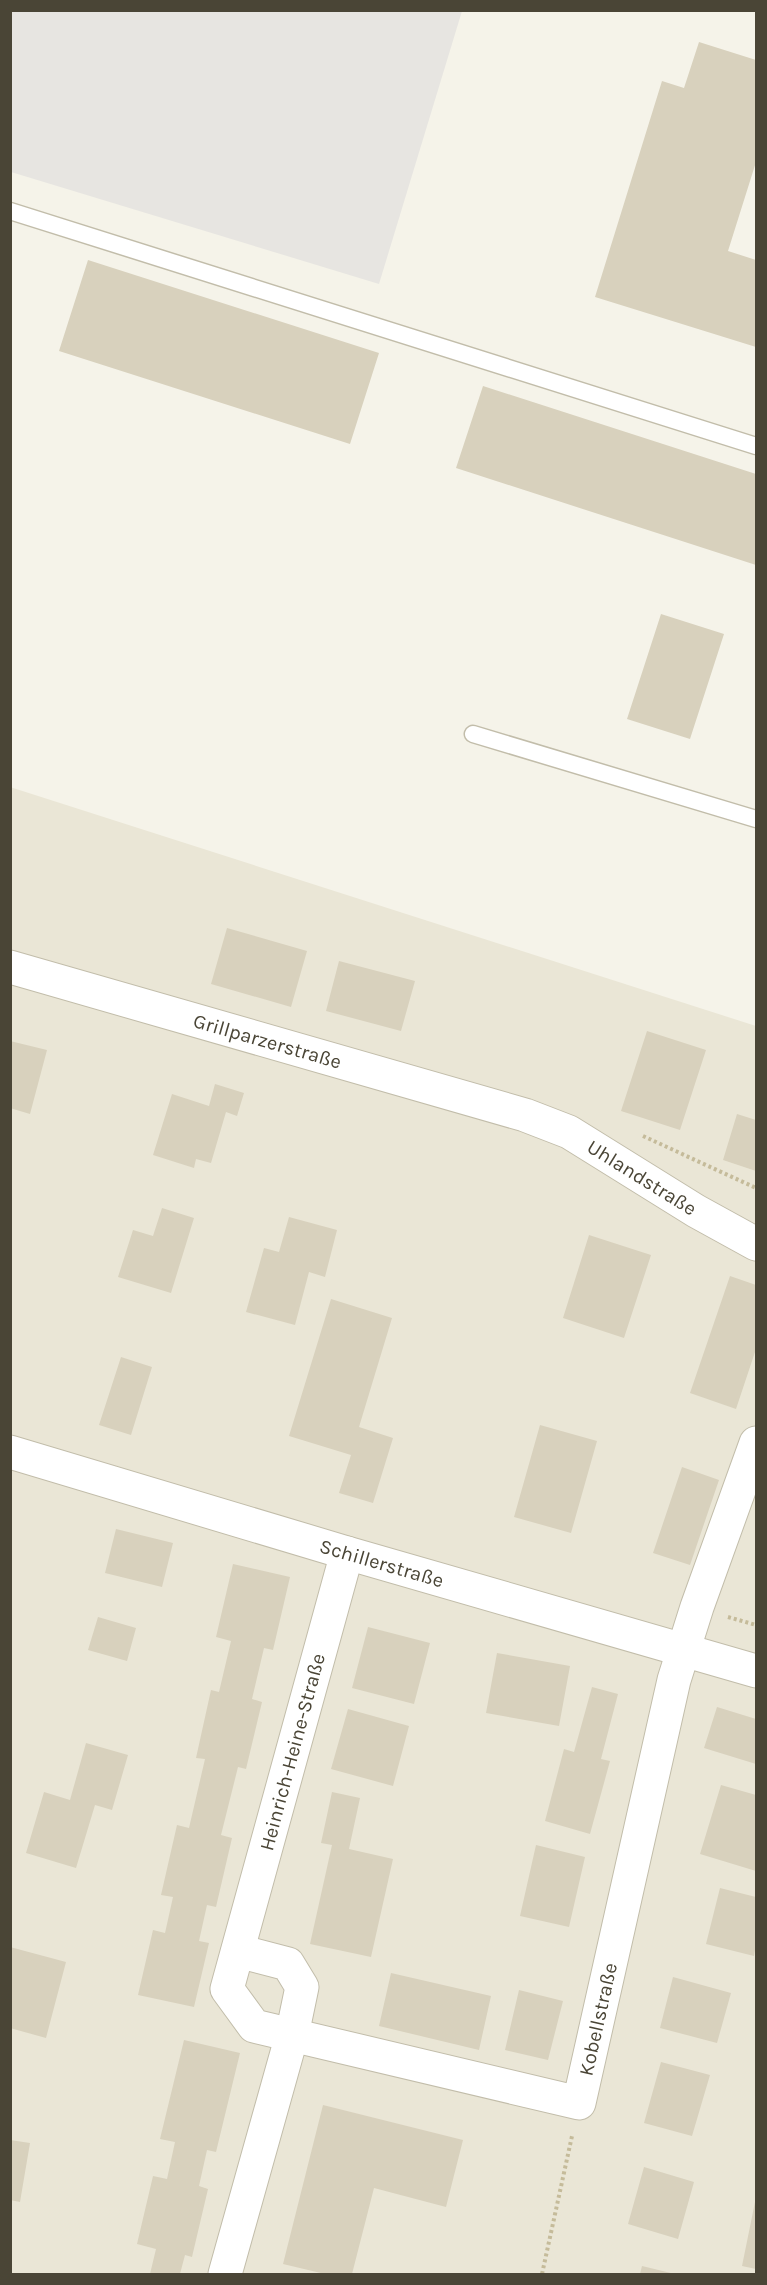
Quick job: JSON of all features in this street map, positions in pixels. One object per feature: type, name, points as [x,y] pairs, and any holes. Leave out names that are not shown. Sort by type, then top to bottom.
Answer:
[{"type":"street","name":"Grillparzerstraße","points":[[10,967],[525,1115]]},
{"type":"street","name":"Uhlandstraße","points":[[525,1115],[569,1132],[696,1211],[756,1244]]},
{"type":"street","points":[[684,1648],[756,1443]]},
{"type":"street","name":"Schillerstraße","points":[[10,1452],[347,1553],[684,1648],[756,1671]]},
{"type":"street","name":"Heinrich-Heine-Straße","points":[[292,2035],[254,2026],[228,1989],[347,1553]]},
{"type":"street","name":"Kobellstraße","points":[[292,2035],[579,2103],[674,1680],[684,1648]]},
{"type":"street","points":[[225,2274],[292,2035],[302,1987],[288,1964],[238,1951]]},
{"type":"lane","points":[[10,211],[756,446]]},
{"type":"lane","points":[[473,734],[756,819]]},
{"type":"path","points":[[542,2274],[579,2103]]},
{"type":"shaded area","points":[[10,11],[462,11],[379,284],[11,172]]},
{"type":"shaded area","points":[[10,787],[756,1026],[756,2274],[11,2274]]},
{"type":"building","points":[[699,42],[756,60],[756,162],[728,251],[756,260],[756,347],[595,297],[662,81],[684,88]]},
{"type":"building","points":[[88,260],[379,353],[350,444],[59,351]]},
{"type":"building","points":[[483,386],[756,474],[756,565],[456,468]]},
{"type":"building","points":[[661,614],[724,634],[690,739],[627,719]]},
{"type":"building","points":[[227,928],[307,951],[291,1007],[211,984]]},
{"type":"building","points":[[339,961],[415,981],[401,1031],[326,1011]]},
{"type":"building","points":[[647,1031],[706,1050],[680,1130],[621,1111]]},
{"type":"building","points":[[10,1041],[47,1050],[30,1114],[10,1108]]},
{"type":"building","points":[[215,1084],[244,1093],[237,1116],[226,1112],[211,1163],[196,1159],[194,1168],[153,1155],[172,1094],[209,1106]]},
{"type":"building","points":[[737,1114],[756,1120],[756,1171],[723,1160]]},
{"type":"building","points":[[162,1208],[194,1218],[171,1293],[118,1277],[133,1230],[153,1236]]},
{"type":"building","points":[[289,1217],[337,1230],[325,1277],[309,1272],[295,1325],[246,1312],[264,1248],[279,1252]]},
{"type":"building","points":[[589,1235],[651,1255],[624,1338],[563,1318]]},
{"type":"building","points":[[730,1276],[756,1285],[756,1349],[736,1409],[690,1393]]},
{"type":"building","points":[[331,1299],[392,1318],[359,1427],[393,1438],[373,1503],[339,1493],[351,1455],[289,1436]]},
{"type":"building","points":[[121,1357],[152,1367],[131,1435],[99,1425]]},
{"type":"building","points":[[540,1425],[597,1441],[571,1533],[514,1517]]},
{"type":"building","points":[[682,1467],[719,1480],[690,1565],[653,1553]]},
{"type":"building","points":[[116,1529],[173,1543],[162,1587],[105,1573]]},
{"type":"building","points":[[233,1564],[290,1577],[273,1650],[264,1648],[252,1699],[262,1702],[246,1769],[238,1767],[221,1835],[232,1838],[216,1907],[207,1905],[199,1941],[209,1943],[194,2007],[138,1995],[153,1930],[165,1933],[173,1897],[161,1895],[177,1825],[189,1828],[205,1759],[196,1758],[211,1690],[219,1692],[231,1641],[216,1637]]},
{"type":"building","points":[[98,1617],[136,1628],[127,1661],[88,1650]]},
{"type":"building","points":[[368,1627],[430,1643],[414,1704],[352,1688]]},
{"type":"building","points":[[497,1653],[570,1666],[559,1726],[486,1713]]},
{"type":"building","points":[[592,1687],[618,1694],[601,1759],[610,1761],[590,1834],[545,1821],[564,1749],[574,1752]]},
{"type":"building","points":[[717,1707],[756,1719],[756,1764],[704,1748]]},
{"type":"building","points":[[348,1709],[409,1726],[393,1786],[331,1769]]},
{"type":"building","points":[[86,1743],[128,1755],[112,1810],[95,1805],[76,1868],[26,1853],[44,1792],[70,1800]]},
{"type":"building","points":[[721,1785],[756,1795],[756,1871],[700,1854]]},
{"type":"building","points":[[332,1792],[360,1798],[349,1849],[393,1859],[371,1957],[310,1944],[332,1845],[321,1843]]},
{"type":"building","points":[[536,1845],[585,1857],[569,1927],[520,1916]]},
{"type":"building","points":[[720,1888],[756,1897],[754,1956],[706,1944]]},
{"type":"building","points":[[10,1947],[66,1962],[46,2038],[10,2028]]},
{"type":"building","points":[[391,1973],[491,1996],[479,2050],[379,2026]]},
{"type":"building","points":[[673,1977],[731,1993],[717,2043],[660,2028]]},
{"type":"building","points":[[519,1990],[563,2001],[548,2060],[505,2050]]},
{"type":"building","points":[[184,2040],[240,2053],[216,2152],[207,2150],[199,2186],[208,2189],[192,2257],[185,2255],[180,2274],[150,2274],[156,2249],[137,2244],[153,2176],[167,2179],[175,2142],[160,2139]]},
{"type":"building","points":[[661,2062],[710,2075],[692,2136],[644,2123]]},
{"type":"building","points":[[323,2105],[463,2140],[446,2207],[374,2188],[352,2274],[325,2274],[283,2264]]},
{"type":"building","points":[[10,2140],[30,2143],[20,2202],[10,2200]]},
{"type":"building","points":[[644,2167],[694,2182],[678,2239],[628,2224]]},
{"type":"building","points":[[756,2202],[756,2269],[742,2266]]},
{"type":"building","points":[[642,2266],[675,2274],[640,2274]]}]
